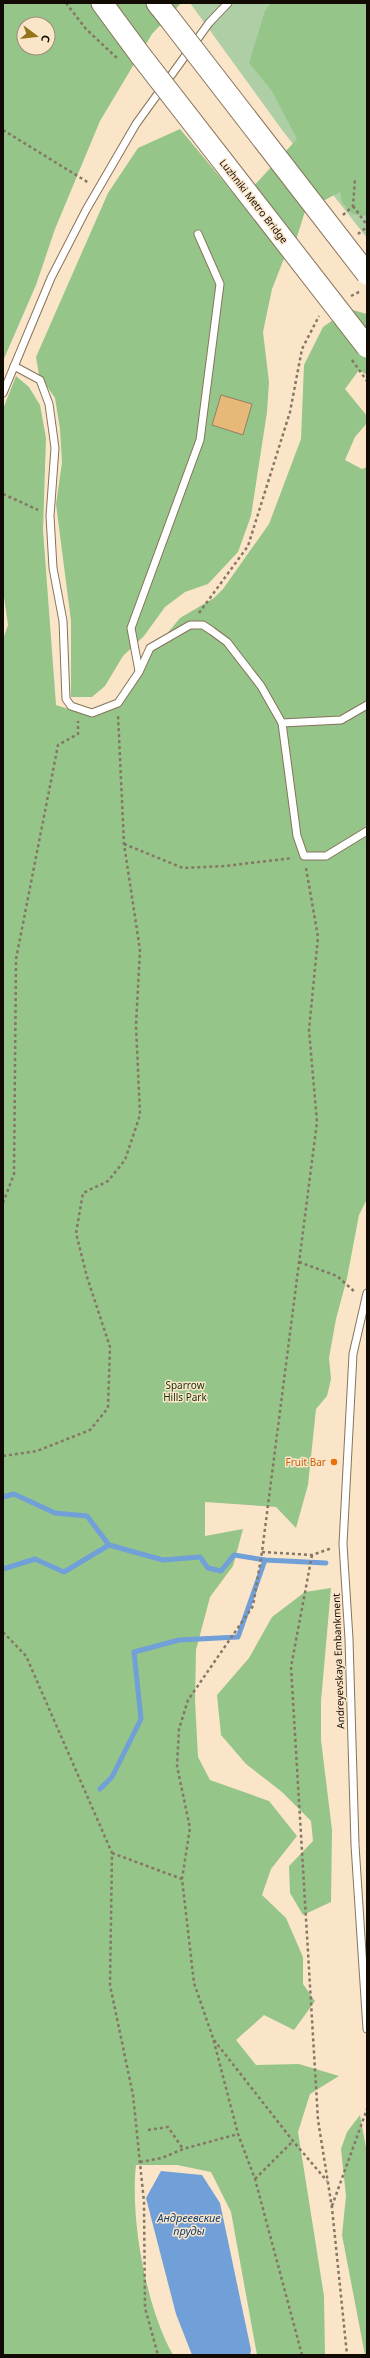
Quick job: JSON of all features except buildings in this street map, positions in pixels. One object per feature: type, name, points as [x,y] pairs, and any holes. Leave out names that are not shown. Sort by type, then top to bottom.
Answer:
[{"type":"main road","name":"Luzhniki Metro Bridge","points":[[102,3],[133,60],[367,347]]},
{"type":"main road","points":[[163,10],[367,274]]},
{"type":"lane","points":[[3,393],[51,278],[98,188],[136,124],[209,23],[228,3]]},
{"type":"lane","points":[[139,672],[131,628],[200,440],[220,284],[198,234]]},
{"type":"lane","points":[[14,366],[40,380],[49,404],[55,448],[50,516],[54,568],[62,621],[66,699],[71,706],[92,712],[118,702],[139,672],[150,648],[190,625],[203,626],[227,642],[261,686],[282,723],[297,836],[304,856],[326,856],[367,832]]},
{"type":"lane","points":[[282,723],[341,720],[367,705]]},
{"type":"lane","name":"Andreyevskaya Embankment","points":[[367,1294],[353,1354],[343,1544],[348,1639],[355,1845],[367,2029]]},
{"type":"path","points":[[66,3],[86,29],[133,60]]},
{"type":"path","points":[[3,130],[98,188]]},
{"type":"path","points":[[354,236],[367,226],[353,206],[355,179]]},
{"type":"path","points":[[341,216],[353,206]]},
{"type":"path","points":[[190,625],[248,546],[290,412],[302,349],[321,313]]},
{"type":"path","points":[[3,494],[50,516]]},
{"type":"path","points":[[3,1456],[38,1451],[90,1430],[108,1408],[110,1347],[87,1277],[76,1233],[83,1193],[108,1181],[124,1160],[140,1115],[136,1025],[140,950],[124,844],[118,702]]},
{"type":"path","points":[[3,1203],[14,1174],[16,959],[58,745],[78,734],[78,708]]},
{"type":"path","points":[[124,844],[183,868],[225,866],[304,856],[318,937],[309,1030],[317,1122],[262,1552],[253,1606],[188,1700],[179,1729],[177,1766],[190,1828],[182,1879],[194,1983],[213,2038],[238,2134],[255,2178],[302,2355]]},
{"type":"path","points":[[299,1262],[337,1276],[355,1293],[367,1294]]},
{"type":"path","points":[[262,1552],[312,1555],[343,1544]]},
{"type":"path","points":[[312,1555],[291,1667],[318,2120],[332,2208],[347,2355]]},
{"type":"path","points":[[3,1632],[26,1656],[112,1853],[110,1985],[133,2096],[144,2202],[145,2308],[158,2355]]},
{"type":"path","points":[[112,1853],[182,1879]]},
{"type":"path","points":[[213,2038],[293,2141],[328,2182]]},
{"type":"path","points":[[332,2208],[367,2109]]},
{"type":"path","points":[[148,2130],[168,2127],[183,2149]]},
{"type":"path","points":[[140,2162],[162,2158],[183,2149],[238,2134]]},
{"type":"path","points":[[255,2178],[293,2141]]},
{"type":"green space","points":[[3,3],[181,3],[152,34],[100,121],[55,229],[36,285],[3,361]]},
{"type":"green space","points":[[190,3],[367,3],[367,238],[282,130]]},
{"type":"green space","points":[[271,3],[367,3],[367,216],[352,214],[342,202],[340,192],[325,200],[307,205],[296,240],[283,261],[272,289],[263,332],[269,382],[267,412],[251,516],[238,552],[208,584],[185,592],[165,607],[144,636],[123,656],[105,686],[92,697],[71,697],[71,621],[56,504],[62,463],[60,429],[55,398],[39,375],[36,357],[108,193],[138,148],[180,129],[240,201],[297,139],[272,91],[249,63],[265,11]]},
{"type":"green space","name":"Sparrow Hills Park","points":[[349,309],[367,314],[367,375],[359,370],[345,389],[367,416],[367,423],[355,437],[345,460],[362,469],[367,467],[367,1199],[359,1215],[347,1278],[336,1319],[329,1358],[331,1379],[327,1396],[316,1409],[308,1485],[296,1528],[276,1507],[205,1502],[205,1536],[243,1529],[233,1566],[210,1597],[196,1650],[195,1700],[198,1757],[210,1780],[269,1801],[297,1836],[271,1869],[262,1895],[286,1918],[303,1957],[303,1984],[315,2001],[294,2030],[264,2015],[236,2040],[256,2065],[299,2064],[339,2076],[310,2094],[298,2132],[324,2296],[325,2355],[257,2355],[231,2212],[211,2172],[177,2165],[136,2165],[135,2211],[142,2262],[155,2313],[163,2335],[173,2355],[3,2355],[3,639],[8,625],[3,590],[3,409],[16,376],[29,387],[40,405],[46,438],[43,530],[56,705],[93,717],[122,694],[140,663],[180,618],[214,598],[223,589],[269,524],[301,439],[304,365],[323,327]]},
{"type":"green space","points":[[331,1588],[321,1701],[321,1740],[332,1830],[331,1902],[303,1915],[290,1893],[289,1866],[313,1841],[311,1821],[282,1792],[246,1764],[221,1735],[217,1695],[249,1658],[272,1617],[305,1592]]},
{"type":"green space","points":[[360,2115],[367,2153],[367,2355],[365,2355],[342,2235],[346,2196],[341,2149],[347,2132]]},
{"type":"water","name":"Андреевские пруды","points":[[161,2171],[202,2175],[220,2203],[251,2350],[250,2355],[192,2355],[176,2314],[146,2198]]},
{"type":"waterway","points":[[3,1497],[14,1494],[55,1513],[87,1516],[109,1545]]},
{"type":"waterway","points":[[3,1569],[35,1559],[64,1572],[109,1545],[163,1560],[200,1557],[208,1568],[221,1571],[234,1555],[265,1560],[326,1563]]},
{"type":"waterway","points":[[100,1789],[112,1777],[141,1719],[134,1652],[179,1640],[238,1637],[265,1560]]},
{"type":"place","name":"Fruit Bar","points":[[334,1462]]}]
